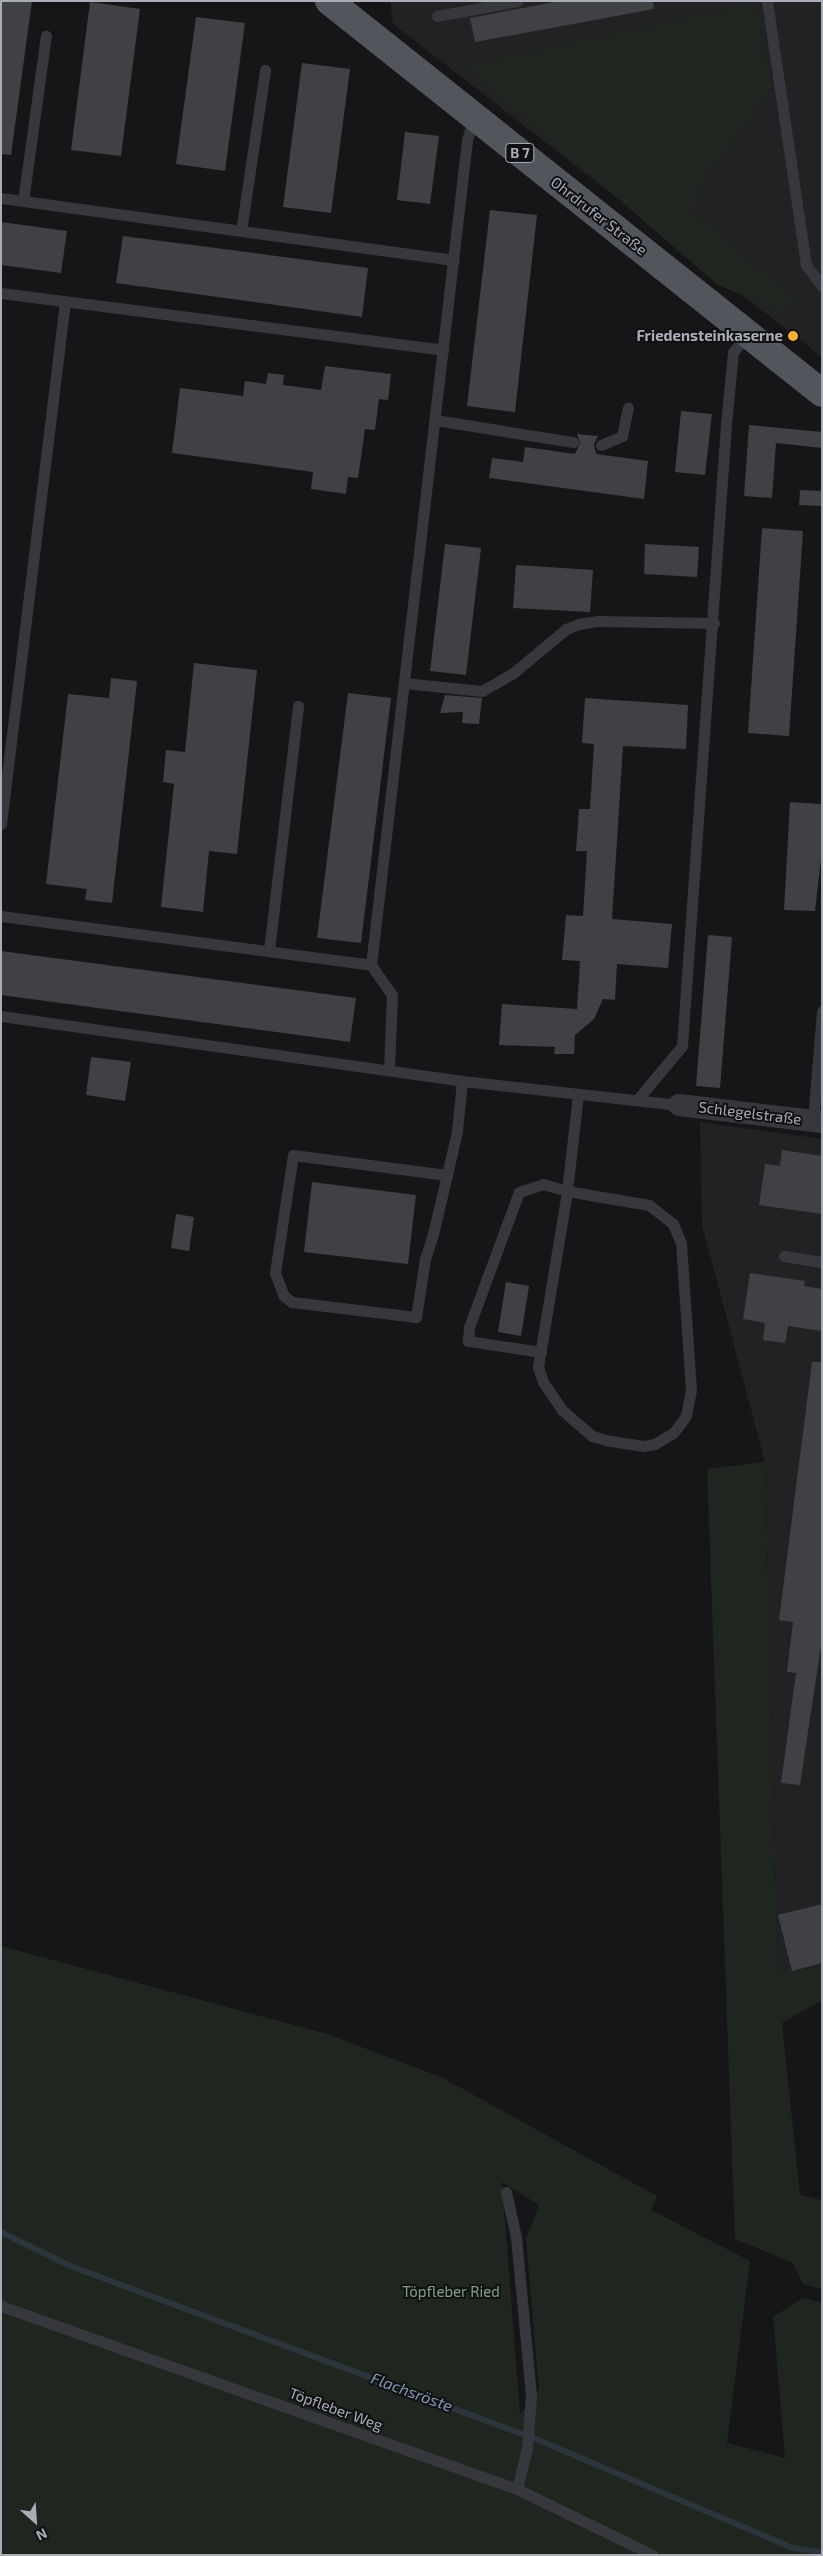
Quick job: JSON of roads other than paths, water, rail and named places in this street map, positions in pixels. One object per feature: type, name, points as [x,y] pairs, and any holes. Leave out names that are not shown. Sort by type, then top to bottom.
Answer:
[{"type":"main road","name":"Ohrdrufer Straße","points":[[329,1],[822,392]]},
{"type":"street","name":"Schlegelstraße","points":[[679,1104],[817,1122]]},
{"type":"lane","points":[[437,16],[518,1]]},
{"type":"lane","points":[[767,1],[806,265],[822,286]]},
{"type":"lane","points":[[23,201],[46,36]]},
{"type":"lane","points":[[242,231],[265,70]]},
{"type":"lane","points":[[389,1070],[392,995],[371,965],[467,140],[474,117]]},
{"type":"lane","points":[[1,198],[454,260]]},
{"type":"lane","points":[[1,294],[443,350]]},
{"type":"lane","points":[[1,824],[6,754],[65,302]]},
{"type":"lane","points":[[637,1100],[682,1046],[733,352],[748,334]]},
{"type":"lane","points":[[601,445],[622,436],[628,408]]},
{"type":"lane","points":[[435,420],[573,442]]},
{"type":"lane","points":[[404,683],[482,691],[512,674],[566,629],[579,624],[597,621],[714,623]]},
{"type":"lane","points":[[269,950],[298,706]]},
{"type":"lane","points":[[1,916],[371,965]]},
{"type":"lane","points":[[817,1122],[822,1011]]},
{"type":"lane","points":[[1,1016],[462,1081],[679,1104]]},
{"type":"lane","points":[[447,1175],[293,1155],[275,1273],[284,1296],[292,1302],[416,1317],[424,1259],[447,1175],[462,1081]]},
{"type":"lane","points":[[541,1352],[468,1340],[469,1327],[519,1192],[543,1184],[567,1191],[637,1201],[659,1210],[673,1224],[681,1243],[691,1390],[686,1416],[672,1433],[649,1445],[592,1436],[562,1410],[543,1382],[538,1367],[541,1352],[567,1191],[578,1094]]},
{"type":"lane","points":[[784,1256],[822,1262]]},
{"type":"lane","points":[[506,2192],[516,2237],[530,2425],[527,2448],[517,2489]]},
{"type":"lane","name":"Töpfleber Weg","points":[[1,2306],[517,2489],[653,2555]]},
{"type":"waterway","name":"Flachsröste","points":[[1,2232],[68,2265],[534,2438],[793,2548],[822,2552]]},
{"type":"place","name":"Friedensteinkaserne","points":[[793,336]]},
{"type":"park label","name":"Töpfleber Ried","points":[[451,2292]]}]
